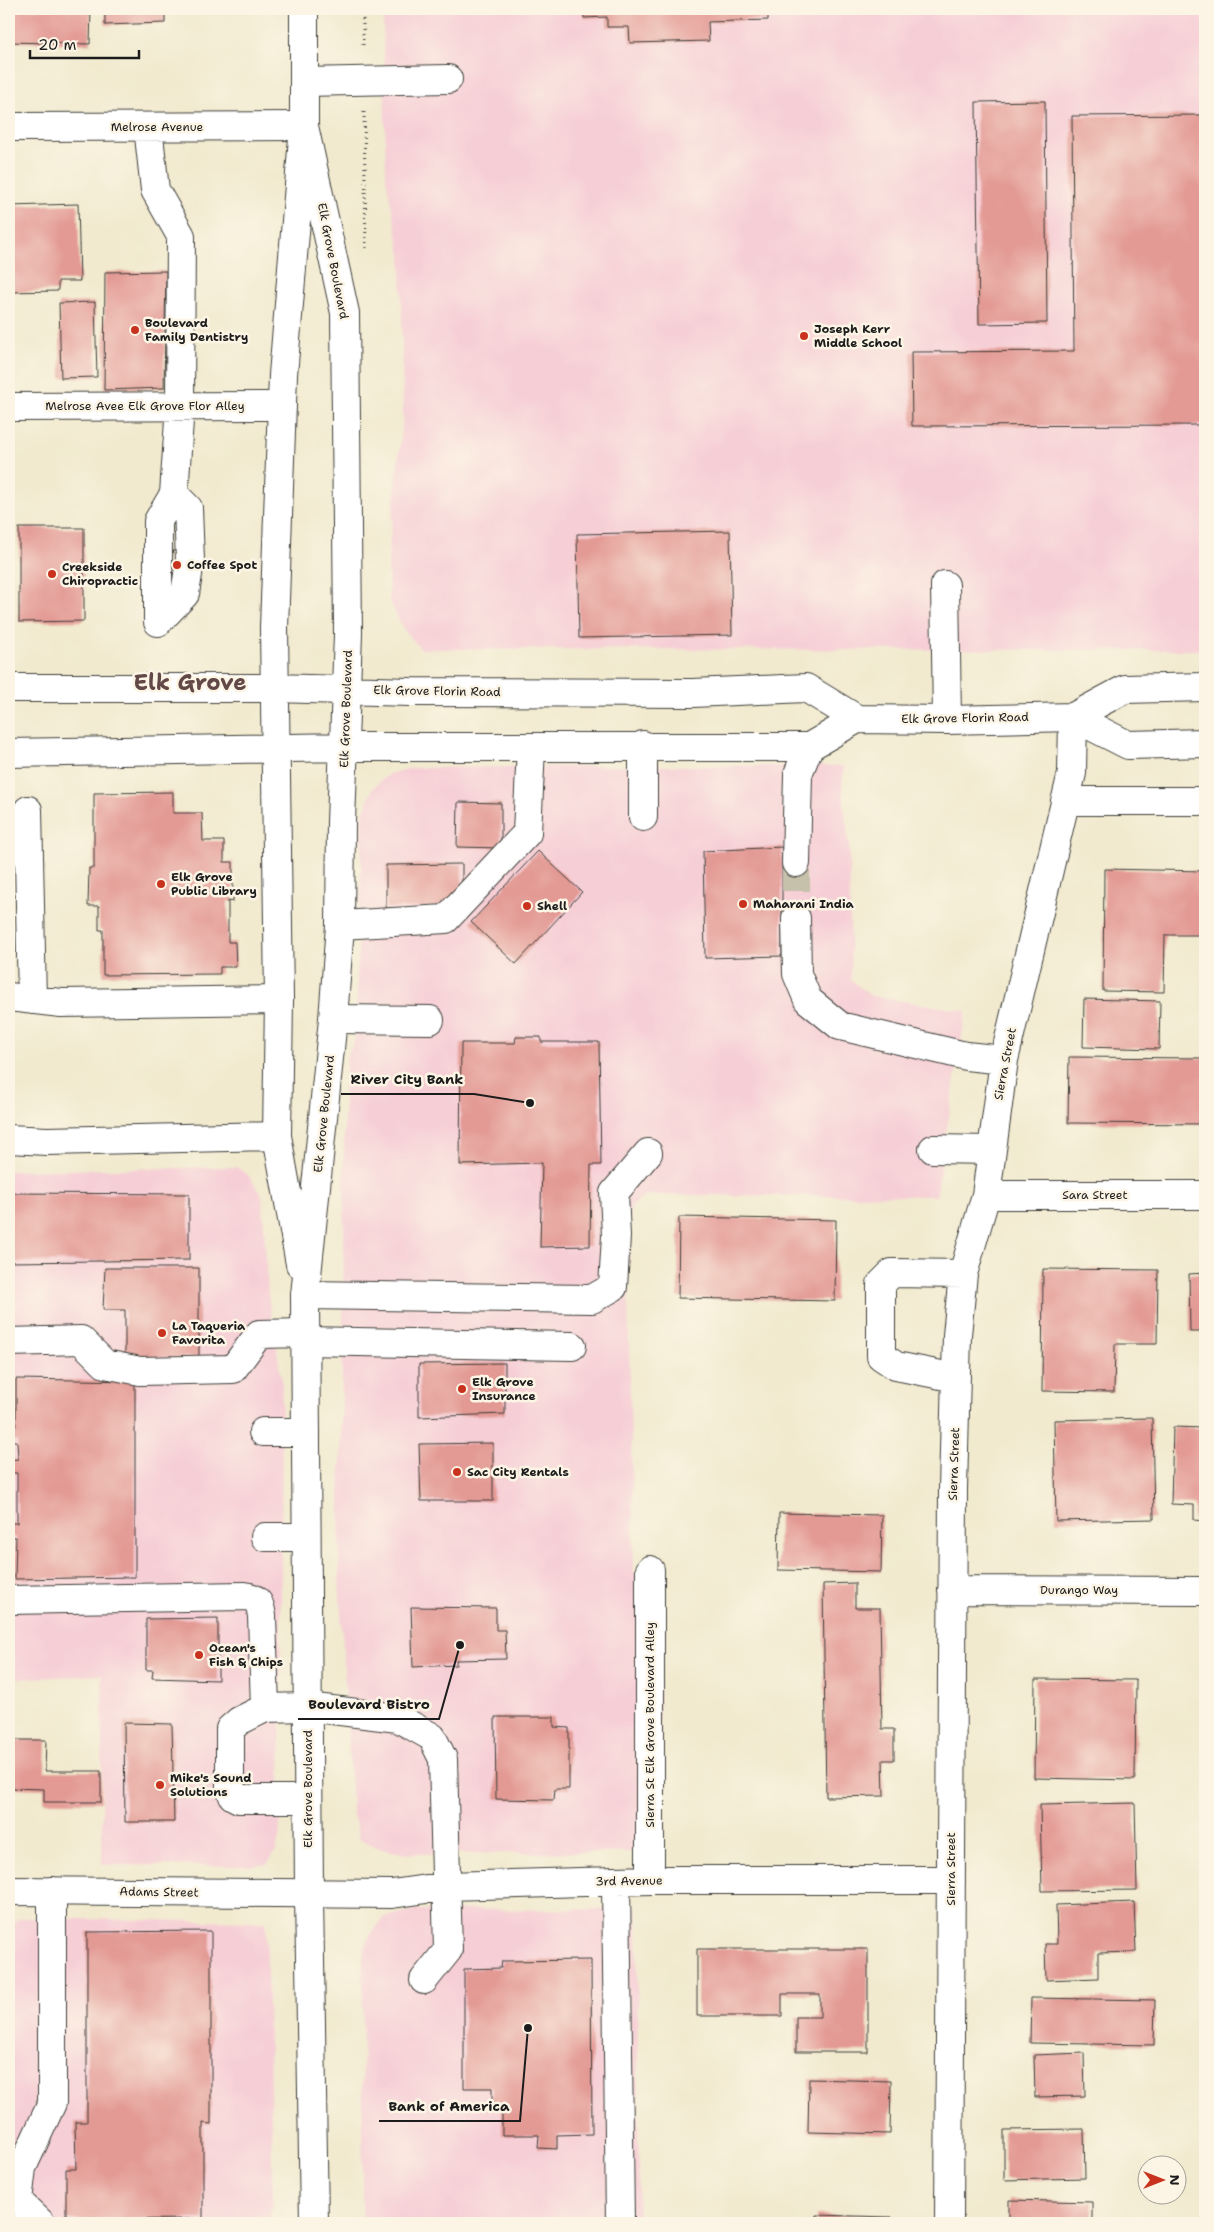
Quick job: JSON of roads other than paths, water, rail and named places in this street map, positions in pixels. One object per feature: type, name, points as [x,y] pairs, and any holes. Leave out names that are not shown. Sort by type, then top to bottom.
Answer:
[{"type":"main road","name":"Elk Grove Boulevard","points":[[304,9],[304,126],[288,309],[282,406],[274,628],[279,1000],[277,1136],[305,1295]]},
{"type":"main road","points":[[304,82],[448,79]]},
{"type":"main road","name":"Elk Grove Boulevard","points":[[304,126],[345,313],[347,690],[340,925],[333,1019],[305,1295],[308,1799],[314,2223]]},
{"type":"main road","name":"Melrose Avenue","points":[[9,127],[304,126]]},
{"type":"main road","points":[[148,127],[155,190],[181,236],[180,406],[174,494]]},
{"type":"main road","name":"Melrose Avee Elk Grove Flor Alley","points":[[9,407],[282,406]]},
{"type":"main road","points":[[945,585],[947,720]]},
{"type":"main road","name":"Elk Grove Florin Road","points":[[9,753],[345,746],[809,746],[857,719],[947,720],[1073,717],[1125,689],[1205,687]]},
{"type":"main road","name":"Elk Grove Florin Road","points":[[9,688],[275,688],[410,692],[693,692],[806,688],[857,719]]},
{"type":"main road","name":"Elk Grove Florin Road","points":[[1073,717],[1128,745],[1205,743]]},
{"type":"main road","name":"Sierra Street","points":[[949,2223],[952,1590],[957,1335],[963,1274],[986,1195],[990,1150],[1004,1060],[1072,773],[1073,717]]},
{"type":"main road","points":[[643,745],[643,817]]},
{"type":"main road","points":[[796,864],[798,774],[809,746]]},
{"type":"main road","points":[[340,925],[446,919],[527,833],[531,747]]},
{"type":"main road","points":[[1064,802],[1205,801]]},
{"type":"main road","points":[[28,810],[20,998],[61,1003],[279,1000]]},
{"type":"main road","points":[[796,918],[797,974],[808,1000],[840,1026],[966,1056],[1004,1060]]},
{"type":"main road","points":[[333,1019],[430,1020]]},
{"type":"main road","points":[[9,1140],[48,1141],[277,1136]]},
{"type":"main road","points":[[933,1149],[990,1150]]},
{"type":"main road","points":[[305,1295],[592,1299],[613,1287],[616,1236],[614,1193],[648,1153]]},
{"type":"main road","name":"Sara Street","points":[[986,1195],[1205,1195]]},
{"type":"main road","points":[[956,1378],[896,1366],[881,1356],[881,1284],[892,1273],[963,1274]]},
{"type":"main road","points":[[9,1342],[81,1340],[105,1364],[132,1369],[234,1369],[259,1334],[572,1346]]},
{"type":"main road","points":[[263,1432],[306,1432]]},
{"type":"main road","points":[[265,1537],[306,1537]]},
{"type":"main road","name":"Sierra St Elk Grove Boulevard Alley","points":[[650,1570],[650,1880]]},
{"type":"main road","name":"Durango Way","points":[[952,1590],[1205,1591]]},
{"type":"main road","points":[[9,1600],[246,1596],[255,1598],[260,1604],[262,1616],[265,1708]]},
{"type":"main road","points":[[308,1799],[240,1799],[234,1796],[230,1787],[230,1729],[239,1720],[265,1708],[308,1707],[398,1718],[432,1737],[443,1759],[448,1950],[424,1980]]},
{"type":"main road","name":"3rd Avenue","points":[[309,1894],[392,1894],[447,1886],[650,1880],[951,1880]]},
{"type":"main road","points":[[616,1881],[620,2223]]},
{"type":"main road","name":"Adams Street","points":[[9,1891],[309,1894]]},
{"type":"main road","points":[[41,2223],[13,2200],[22,2168],[52,2103],[52,1892]]},
{"type":"tunnel","points":[[796,863],[796,918]]},
{"type":"place","name":"Boulevard Family Dentistry","points":[[135,330]]},
{"type":"place","name":"Joseph Kerr Middle School","points":[[804,336]]},
{"type":"place","name":"Coffee Spot","points":[[177,565]]},
{"type":"place","name":"Creekside Chiropractic","points":[[52,574]]},
{"type":"place","name":"Elk Grove Public Library","points":[[161,884]]},
{"type":"place","name":"Maharani India","points":[[743,904]]},
{"type":"place","name":"Shell","points":[[527,906]]},
{"type":"place","name":"River City Bank","points":[[530,1103]]},
{"type":"place","name":"La Taqueria Favorita","points":[[162,1333]]},
{"type":"place","name":"Elk Grove Insurance","points":[[462,1389]]},
{"type":"place","name":"Sac City Rentals","points":[[457,1472]]},
{"type":"place","name":"Boulevard Bistro","points":[[460,1645]]},
{"type":"place","name":"Ocean's Fish & Chips","points":[[199,1655]]},
{"type":"place","name":"Mike's Sound Solutions","points":[[160,1785]]},
{"type":"place","name":"Bank of America","points":[[528,2028]]},
{"type":"district","name":"Elk Grove","points":[[190,682]]}]
